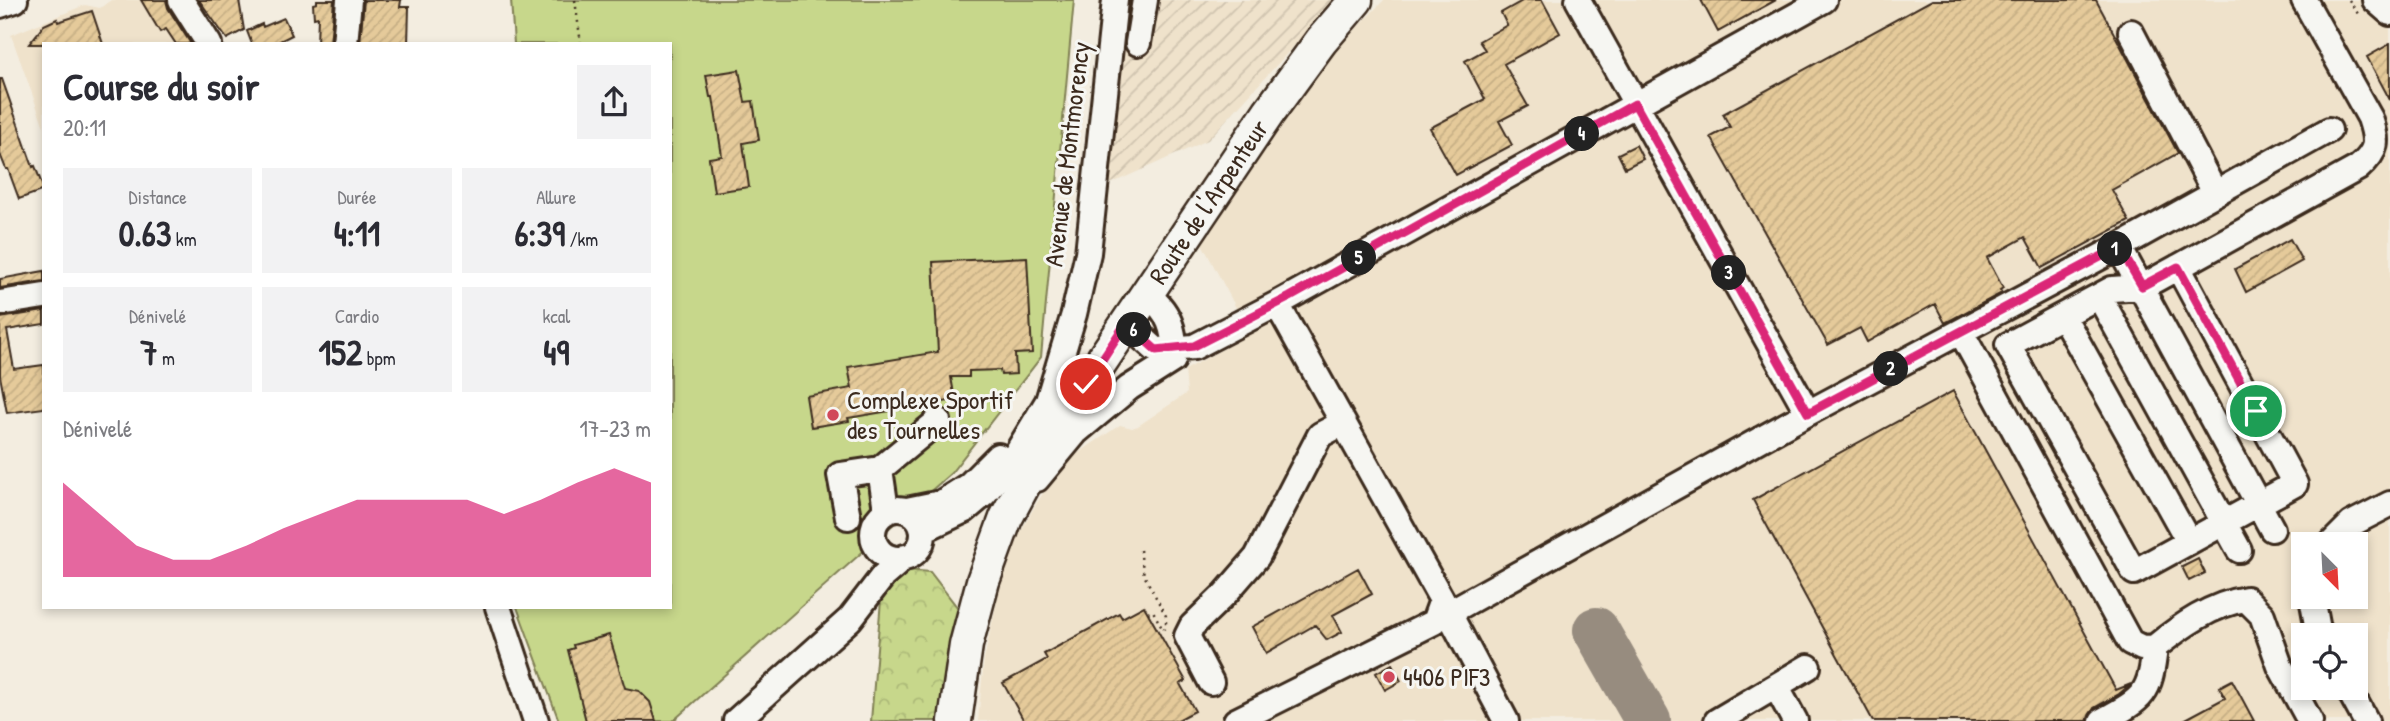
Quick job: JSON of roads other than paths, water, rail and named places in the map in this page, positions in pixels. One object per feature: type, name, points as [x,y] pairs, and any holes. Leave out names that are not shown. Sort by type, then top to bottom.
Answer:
[{"type":"main road","name":"Route de l'Arpenteur","points":[[955,721],[966,645],[983,581],[1006,518],[1045,445],[1269,112],[1321,41],[1356,0]]},
{"type":"street","points":[[0,5],[15,0]]},
{"type":"street","points":[[181,0],[208,42]]},
{"type":"street","points":[[345,42],[349,0]]},
{"type":"street","name":"Avenue de Montmorency","points":[[923,530],[965,510],[984,494],[1013,459],[1048,401],[1074,314],[1088,253],[1115,0]]},
{"type":"street","points":[[1138,43],[1145,0]]},
{"type":"street","points":[[1578,0],[1808,413]]},
{"type":"street","points":[[1126,323],[1156,350],[1194,346],[1277,304],[1824,0]]},
{"type":"street","points":[[2178,267],[2295,484],[2134,572],[2008,345],[2112,289],[2142,286],[2358,168],[2368,160],[2377,137],[2370,118],[2304,0]]},
{"type":"street","points":[[2375,0],[2390,13]]},
{"type":"street","points":[[2131,32],[2216,193]]},
{"type":"street","points":[[1506,721],[1452,619],[1457,608],[1808,413],[2119,247],[2329,130]]},
{"type":"street","points":[[2119,247],[2272,529]]},
{"type":"street","points":[[1006,518],[1076,432],[1129,388],[1173,360],[1175,349],[1170,319],[1155,300],[1145,295]]},
{"type":"street","points":[[0,303],[42,296]]},
{"type":"street","points":[[2099,296],[2239,550]]},
{"type":"street","points":[[1236,721],[1434,622],[1442,600],[1277,304]]},
{"type":"street","name":"Avenue de Montmorency","points":[[898,510],[941,503],[969,485],[1005,448],[1038,400],[1074,314]]},
{"type":"street","points":[[2063,316],[2189,542]]},
{"type":"street","points":[[1170,319],[1195,327],[1245,319]]},
{"type":"street","points":[[1961,332],[2130,642],[2142,648],[2155,647],[2180,626],[2230,601],[2246,599],[2262,615],[2280,666],[2310,721]]},
{"type":"street","points":[[848,517],[840,474],[880,469],[937,421]]},
{"type":"street","points":[[1211,681],[1187,636],[1192,626],[1257,557],[1320,435],[1342,423]]},
{"type":"street","points":[[736,721],[850,619],[883,576],[920,546],[923,530],[916,516],[885,503],[880,469]]},
{"type":"street","points":[[2343,532],[2351,524],[2390,504]]},
{"type":"street","points":[[866,599],[878,520],[898,510]]},
{"type":"street","points":[[874,537],[878,548],[887,556],[905,557]]},
{"type":"street","points":[[499,609],[536,721]]},
{"type":"street","points":[[2102,721],[2136,702],[2152,679],[2155,647]]},
{"type":"street","points":[[1717,721],[1808,667]]},
{"type":"street","points":[[1776,686],[1795,721]]},
{"type":"street","points":[[2355,700],[2366,721]]},
{"type":"place","name":"Complexe Sportif des Tournelles","points":[[833,415]]},
{"type":"place","name":"4406 PIF3","points":[[1389,677]]}]
